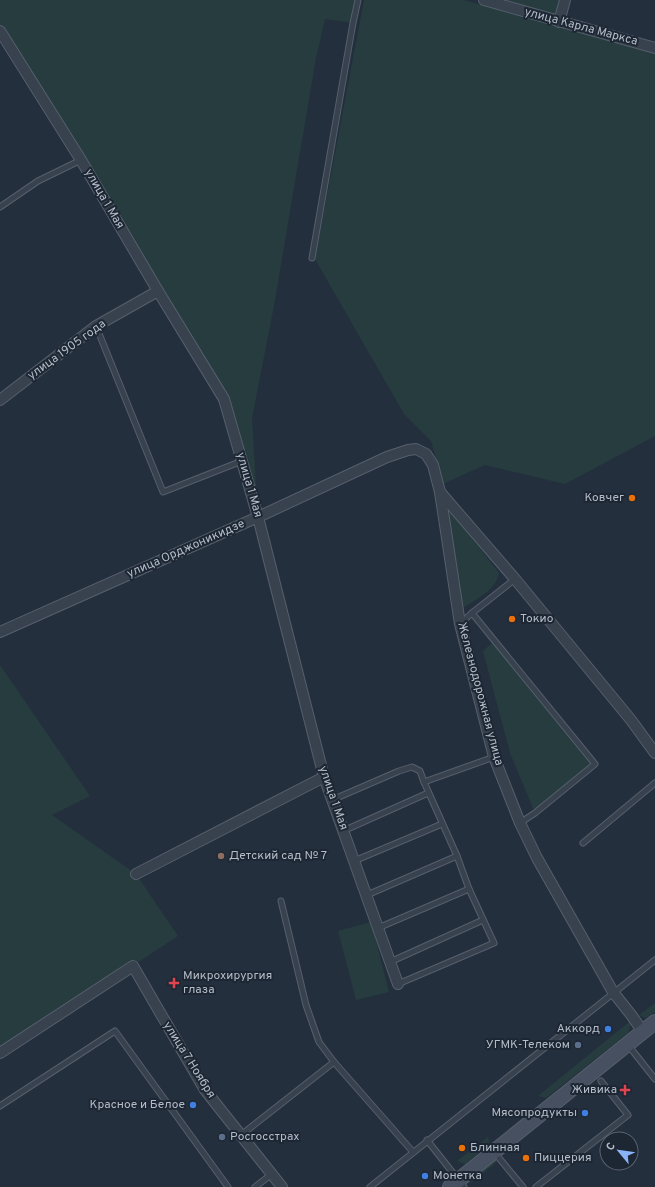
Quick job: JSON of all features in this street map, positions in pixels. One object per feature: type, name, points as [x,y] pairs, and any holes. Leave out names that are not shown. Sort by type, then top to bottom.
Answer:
[{"type":"main road","points":[[457,1185],[493,1152],[655,1022]]},
{"type":"street","name":"улица Карла Маркса","points":[[484,0],[655,48]]},
{"type":"street","points":[[559,22],[565,0]]},
{"type":"street","name":"улица 1 Мая","points":[[0,31],[3,43],[81,160],[224,399],[258,517],[324,777],[398,984]]},
{"type":"street","name":"улица 1905 года","points":[[0,400],[96,326],[158,291]]},
{"type":"street","name":"Железнодорожная улица","points":[[416,449],[426,454],[433,465],[440,492],[460,624],[494,757],[520,823],[538,858],[613,992],[632,1016],[642,1032]]},
{"type":"street","name":"улица Орджоникидзе","points":[[0,632],[258,517],[387,457],[416,449]]},
{"type":"street","points":[[440,492],[515,579],[631,720],[655,753]]},
{"type":"street","points":[[136,874],[324,777]]},
{"type":"street","name":"улица 7 Ноября","points":[[0,1053],[133,966],[205,1090],[282,1187]]},
{"type":"lane","points":[[312,258],[351,30],[358,0]]},
{"type":"lane","points":[[0,207],[38,181],[81,160]]},
{"type":"lane","points":[[96,326],[163,492],[242,461]]},
{"type":"lane","points":[[460,624],[515,579]]},
{"type":"lane","points":[[472,613],[595,764],[535,814],[520,823]]},
{"type":"lane","points":[[424,782],[494,757]]},
{"type":"lane","points":[[332,800],[399,771],[412,767],[420,771],[428,793],[457,856],[469,889],[494,943],[398,984]]},
{"type":"lane","points":[[583,843],[655,782]]},
{"type":"lane","points":[[343,831],[428,793]]},
{"type":"lane","points":[[354,861],[442,824]]},
{"type":"lane","points":[[367,896],[457,856]]},
{"type":"lane","points":[[378,928],[469,889]]},
{"type":"lane","points":[[281,901],[306,1005],[319,1042],[334,1062],[413,1152]]},
{"type":"lane","points":[[390,962],[483,920]]},
{"type":"lane","points":[[370,1187],[427,1140],[655,960]]},
{"type":"lane","points":[[0,1106],[115,1031],[228,1187]]},
{"type":"lane","points":[[627,1044],[655,1079]]},
{"type":"lane","points":[[241,1135],[334,1062]]},
{"type":"lane","points":[[536,1187],[628,1115],[601,1081]]},
{"type":"lane","points":[[427,1140],[457,1185]]},
{"type":"lane","points":[[493,1152],[523,1187]]},
{"type":"lane","points":[[255,1187],[272,1174]]},
{"type":"green space","points":[[0,0],[358,0],[353,23],[325,19],[316,58],[274,306],[252,418],[258,517],[224,399],[0,31]]},
{"type":"green space","points":[[364,0],[464,0],[655,54],[655,436],[565,484],[485,465],[443,484],[431,441],[404,414],[315,259]]},
{"type":"green space","points":[[484,0],[565,0],[559,22]]},
{"type":"green space","points":[[444,502],[499,573],[490,589],[481,597],[465,607],[461,604]]},
{"type":"green space","points":[[494,641],[595,764],[535,813],[510,753],[483,651]]},
{"type":"green space","points":[[0,665],[90,796],[52,815],[136,874],[178,936],[0,1053]]},
{"type":"green space","points":[[371,922],[389,992],[356,1000],[338,931]]},
{"type":"green space","points":[[655,1003],[655,1012],[645,1018],[639,1015]]},
{"type":"green space","points":[[629,1022],[631,1024],[628,1033],[546,1098],[538,1096]]},
{"type":"green space","points":[[488,1137],[490,1144],[465,1164],[457,1161]]},
{"type":"green space","points":[[494,1160],[497,1162],[471,1183],[470,1178]]},
{"type":"place","name":"Ковчег","points":[[632,498]]},
{"type":"place","name":"Токио","points":[[512,619]]},
{"type":"place","name":"Детский сад № 7","points":[[221,856]]},
{"type":"place","name":"Микрохирургия глаза","points":[[174,983]]},
{"type":"place","name":"Аккорд","points":[[608,1029]]},
{"type":"place","name":"УГМК-Телеком","points":[[578,1045]]},
{"type":"place","name":"Живика","points":[[625,1090]]},
{"type":"place","name":"Красное и Белое","points":[[193,1105]]},
{"type":"place","name":"Мясопродукты","points":[[585,1113]]},
{"type":"place","name":"Росгосстрах","points":[[222,1137]]},
{"type":"place","name":"Блинная","points":[[462,1148]]},
{"type":"place","name":"Пиццерия","points":[[526,1158]]},
{"type":"place","name":"Монетка","points":[[425,1176]]}]
